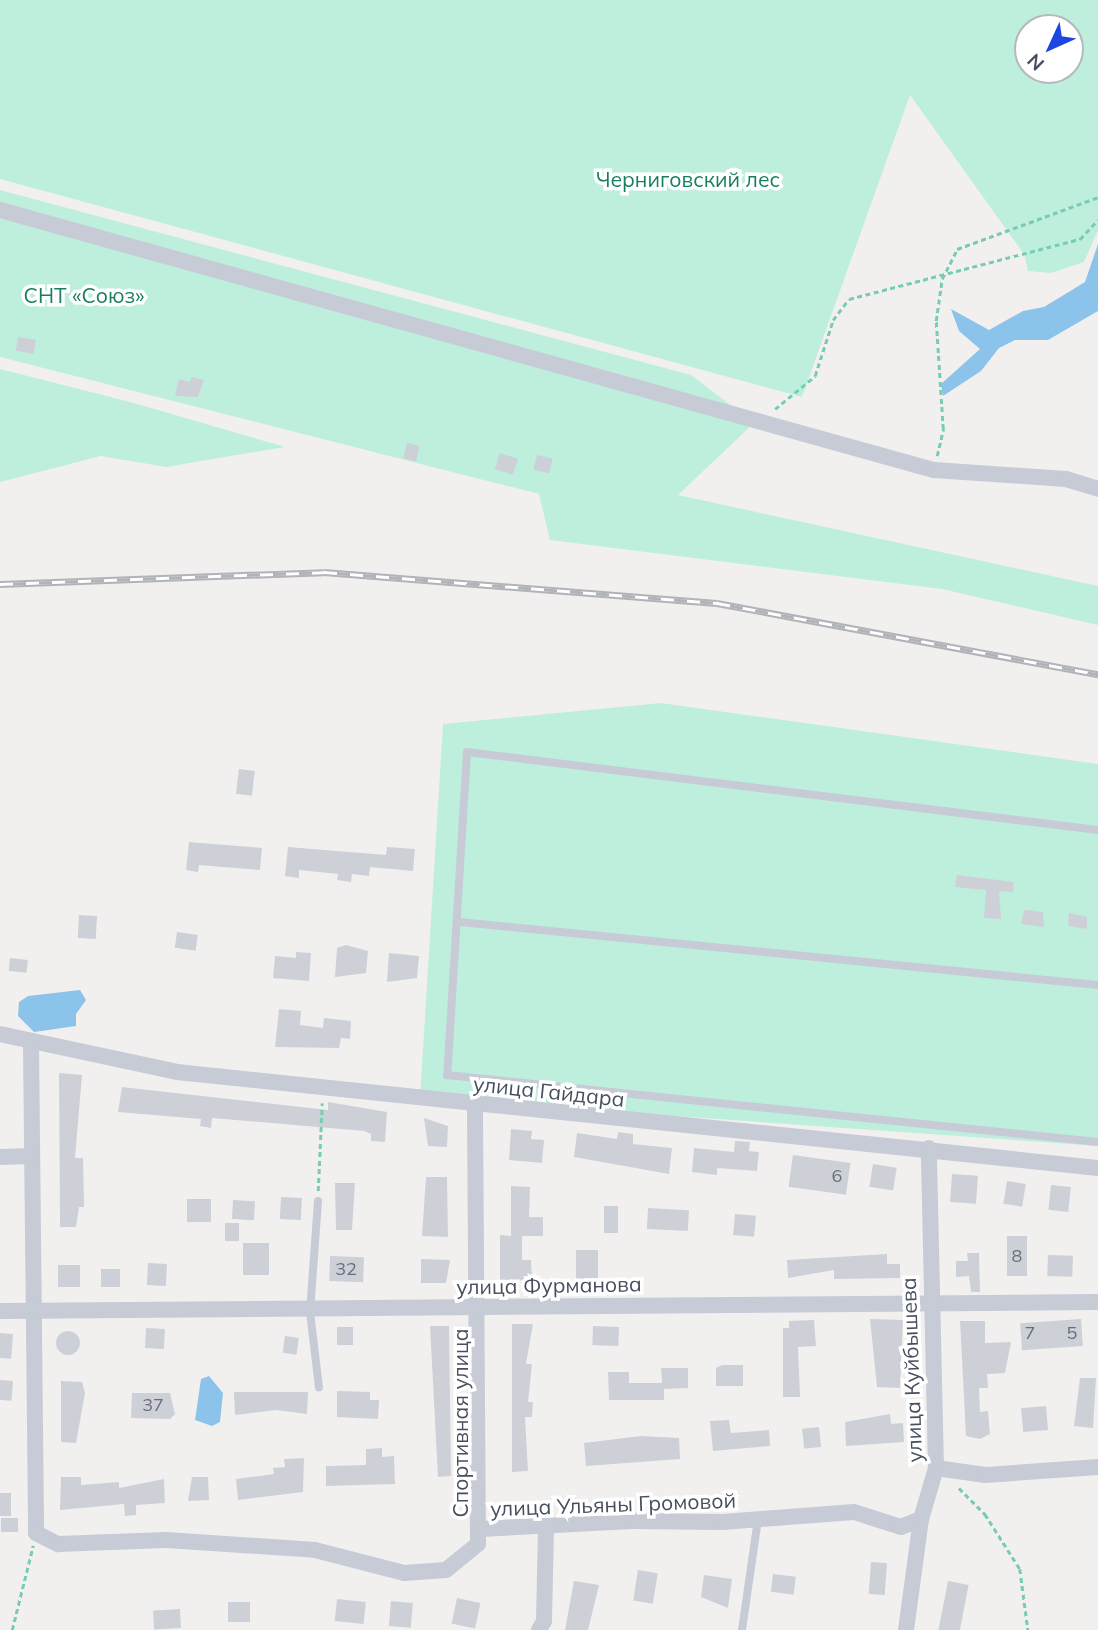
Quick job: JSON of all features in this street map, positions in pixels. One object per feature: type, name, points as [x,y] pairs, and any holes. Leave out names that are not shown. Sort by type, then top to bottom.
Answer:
[{"type":"street","points":[[0,210],[754,423],[934,470],[1066,479],[1098,489]]},
{"type":"street","name":"улица Гайдара","points":[[0,1034],[31,1044],[177,1072],[421,1094],[475,1106],[929,1148],[1098,1168]]},
{"type":"street","points":[[31,1044],[36,1533]]},
{"type":"street","name":"Спортивная улица","points":[[475,1106],[482,1529]]},
{"type":"street","name":"улица Куйбышева","points":[[906,1630],[921,1519],[936,1468],[929,1301],[929,1148]]},
{"type":"street","points":[[0,1157],[31,1156]]},
{"type":"street","name":"улица Фурманова","points":[[0,1311],[34,1309],[310,1312],[480,1306],[1098,1301]]},
{"type":"street","points":[[936,1468],[986,1475],[1098,1467]]},
{"type":"street","name":"улица Ульяны Громовой","points":[[36,1533],[58,1544],[80,1546],[166,1540],[315,1550],[404,1573],[446,1570],[462,1561],[478,1544],[482,1529],[758,1519],[854,1512],[901,1527],[921,1519]]},
{"type":"street","points":[[539,1630],[544,1621],[546,1525]]},
{"type":"lane","points":[[1098,831],[467,752],[460,922],[447,1074],[1098,1142]]},
{"type":"lane","points":[[460,922],[1098,985]]},
{"type":"lane","points":[[318,1201],[310,1312],[319,1387]]},
{"type":"lane","points":[[742,1630],[758,1519]]},
{"type":"path","points":[[934,470],[943,429],[936,371],[942,279],[957,249],[1098,197]]},
{"type":"path","points":[[754,423],[815,376],[833,320],[849,299],[874,289],[942,279],[1014,253],[1080,239],[1098,220]]},
{"type":"path","points":[[318,1201],[322,1085]]},
{"type":"path","points":[[936,1468],[985,1514],[1020,1569],[1028,1601],[1028,1630]]},
{"type":"path","points":[[12,1630],[36,1533]]},
{"type":"green space","name":"Черниговский лес","points":[[0,0],[1098,0],[1098,230],[1084,262],[1051,273],[1028,271],[1024,254],[910,95],[802,397],[0,179]]},
{"type":"green space","name":"СНТ «Союз»","points":[[0,190],[691,375],[754,423],[678,495],[1098,586],[1098,625],[942,589],[550,540],[539,494],[0,357]]},
{"type":"green space","points":[[0,369],[134,403],[285,447],[166,467],[101,456],[0,482]]},
{"type":"green space","points":[[661,703],[1098,764],[1098,1146],[420,1098],[443,724]]},
{"type":"water","points":[[1098,244],[1098,311],[1048,340],[1015,340],[999,348],[981,371],[943,396],[941,384],[980,349],[959,331],[951,309],[989,330],[1023,311],[1044,307],[1085,282]]},
{"type":"water","points":[[80,990],[86,1000],[76,1014],[76,1026],[34,1032],[18,1016],[19,1002],[28,996]]},
{"type":"water","points":[[209,1376],[223,1393],[220,1422],[212,1426],[195,1420],[201,1379]]},
{"type":"building","points":[[18,337],[36,340],[34,354],[16,351]]},
{"type":"building","points":[[192,377],[204,380],[198,397],[175,396],[179,379],[190,382]]},
{"type":"building","points":[[407,443],[420,446],[416,462],[403,459]]},
{"type":"building","points":[[500,453],[518,459],[513,475],[495,469]]},
{"type":"building","points":[[537,455],[553,459],[549,473],[533,470]]},
{"type":"building","points":[[239,769],[255,771],[252,796],[236,794]]},
{"type":"building","points":[[189,842],[262,848],[260,870],[199,865],[198,872],[186,870]]},
{"type":"building","points":[[288,847],[386,855],[387,847],[415,849],[413,871],[370,867],[369,876],[352,874],[351,882],[337,880],[338,874],[299,870],[299,878],[285,876]]},
{"type":"building","points":[[957,875],[1014,882],[1013,892],[999,891],[1001,919],[984,918],[986,890],[955,887]]},
{"type":"building","points":[[1024,910],[1043,912],[1044,927],[1021,924]]},
{"type":"building","points":[[1069,913],[1087,917],[1087,929],[1068,926]]},
{"type":"building","points":[[79,915],[97,916],[96,939],[78,938]]},
{"type":"building","points":[[177,932],[198,935],[196,951],[175,948]]},
{"type":"building","points":[[346,945],[368,951],[366,973],[335,977],[337,948]]},
{"type":"building","points":[[296,952],[311,953],[309,981],[273,978],[275,956],[296,958]]},
{"type":"building","points":[[389,953],[419,956],[417,978],[387,982]]},
{"type":"building","points":[[10,958],[28,960],[27,973],[9,971]]},
{"type":"building","points":[[279,1009],[301,1011],[300,1025],[323,1028],[324,1018],[351,1021],[350,1039],[341,1038],[339,1048],[275,1047]]},
{"type":"building","points":[[59,1073],[82,1075],[75,1158],[83,1158],[84,1207],[79,1207],[76,1227],[60,1227]]},
{"type":"building","points":[[122,1087],[328,1110],[328,1102],[387,1112],[385,1142],[371,1141],[371,1134],[364,1131],[212,1118],[211,1128],[200,1126],[201,1119],[118,1112]]},
{"type":"building","points":[[424,1118],[448,1126],[447,1147],[428,1146]]},
{"type":"building","points":[[511,1129],[532,1131],[531,1139],[544,1140],[542,1163],[509,1160]]},
{"type":"building","points":[[618,1132],[633,1134],[633,1144],[672,1148],[669,1174],[574,1157],[577,1133],[617,1139]]},
{"type":"building","points":[[735,1141],[750,1142],[749,1151],[759,1152],[757,1171],[717,1168],[717,1175],[692,1172],[694,1148],[734,1152]]},
{"type":"building","points":[[793,1155],[850,1163],[846,1195],[789,1187]]},
{"type":"building","points":[[873,1164],[897,1168],[893,1190],[869,1187]]},
{"type":"building","points":[[952,1174],[978,1176],[976,1204],[950,1202]]},
{"type":"building","points":[[426,1177],[447,1177],[448,1237],[422,1236]]},
{"type":"building","points":[[1007,1181],[1026,1184],[1022,1207],[1003,1204]]},
{"type":"building","points":[[335,1183],[355,1183],[352,1230],[336,1230]]},
{"type":"building","points":[[1051,1185],[1071,1187],[1068,1212],[1048,1210]]},
{"type":"building","points":[[511,1186],[530,1187],[529,1217],[543,1217],[543,1236],[522,1236],[522,1260],[531,1260],[532,1280],[500,1281],[500,1235],[511,1236]]},
{"type":"building","points":[[281,1197],[302,1198],[301,1220],[280,1219]]},
{"type":"building","points":[[187,1199],[211,1199],[211,1222],[187,1222]]},
{"type":"building","points":[[233,1200],[255,1201],[254,1220],[232,1219]]},
{"type":"building","points":[[604,1206],[618,1206],[618,1233],[604,1233]]},
{"type":"building","points":[[648,1208],[689,1210],[688,1231],[647,1229]]},
{"type":"building","points":[[735,1214],[756,1216],[754,1237],[733,1235]]},
{"type":"building","points":[[225,1223],[239,1223],[239,1241],[225,1241]]},
{"type":"building","points":[[1007,1236],[1027,1236],[1027,1276],[1007,1276]]},
{"type":"building","points":[[243,1243],[269,1243],[269,1275],[243,1275]]},
{"type":"building","points":[[576,1250],[598,1250],[598,1280],[576,1280]]},
{"type":"building","points":[[967,1253],[979,1253],[980,1292],[971,1292],[969,1276],[956,1277],[956,1261],[968,1261]]},
{"type":"building","points":[[887,1254],[887,1264],[900,1264],[900,1278],[834,1279],[834,1270],[788,1278],[787,1260]]},
{"type":"building","points":[[1048,1255],[1073,1256],[1072,1277],[1047,1276]]},
{"type":"building","points":[[330,1256],[364,1257],[363,1282],[329,1281]]},
{"type":"building","points":[[421,1259],[450,1260],[446,1283],[421,1283]]},
{"type":"building","points":[[148,1263],[167,1264],[166,1286],[147,1285]]},
{"type":"building","points":[[58,1265],[80,1265],[80,1287],[58,1287]]},
{"type":"building","points":[[101,1269],[120,1269],[120,1287],[101,1287]]},
{"type":"building","points":[[870,1319],[903,1320],[900,1388],[877,1387]]},
{"type":"building","points":[[1081,1319],[1083,1346],[1022,1350],[1020,1323]]},
{"type":"building","points":[[814,1320],[816,1346],[798,1347],[800,1397],[783,1397],[783,1328],[789,1328],[789,1321]]},
{"type":"building","points":[[960,1321],[985,1321],[985,1343],[1011,1342],[1005,1373],[987,1374],[988,1388],[979,1388],[980,1412],[988,1411],[990,1434],[980,1439],[966,1436]]},
{"type":"building","points":[[512,1324],[533,1324],[526,1364],[532,1364],[528,1402],[533,1402],[532,1417],[525,1417],[528,1471],[512,1472]]},
{"type":"building","points":[[430,1326],[449,1326],[451,1476],[438,1477]]},
{"type":"building","points":[[593,1326],[619,1327],[618,1346],[592,1345]]},
{"type":"building","points":[[337,1327],[353,1327],[353,1345],[337,1345]]},
{"type":"building","points":[[146,1328],[165,1329],[164,1349],[145,1348]]},
{"type":"building","points":[[63,1331],[73,1331],[80,1338],[80,1348],[73,1355],[63,1355],[56,1348],[56,1338]]},
{"type":"building","points":[[0,1333],[13,1334],[11,1359],[0,1358]]},
{"type":"building","points":[[285,1336],[299,1338],[296,1355],[283,1353]]},
{"type":"building","points":[[722,1365],[743,1365],[743,1386],[716,1386],[716,1368]]},
{"type":"building","points":[[661,1368],[688,1368],[688,1388],[664,1389],[664,1400],[609,1400],[608,1372],[629,1372],[629,1383],[662,1383]]},
{"type":"building","points":[[1080,1378],[1096,1378],[1093,1428],[1074,1426]]},
{"type":"building","points":[[0,1380],[13,1381],[12,1401],[0,1400]]},
{"type":"building","points":[[61,1381],[82,1382],[85,1393],[76,1443],[61,1442]]},
{"type":"building","points":[[337,1391],[370,1392],[370,1400],[379,1400],[378,1419],[337,1417]]},
{"type":"building","points":[[234,1392],[308,1392],[307,1414],[276,1410],[235,1415]]},
{"type":"building","points":[[132,1393],[170,1393],[175,1414],[170,1419],[131,1418]]},
{"type":"building","points":[[1046,1406],[1048,1430],[1023,1432],[1021,1408]]},
{"type":"building","points":[[890,1414],[891,1424],[903,1423],[904,1442],[846,1446],[845,1422]]},
{"type":"building","points":[[729,1420],[731,1433],[769,1430],[770,1446],[713,1451],[710,1421]]},
{"type":"building","points":[[819,1427],[821,1447],[804,1449],[802,1429]]},
{"type":"building","points":[[641,1436],[679,1438],[680,1459],[586,1466],[584,1443]]},
{"type":"building","points":[[382,1448],[382,1457],[394,1456],[395,1484],[326,1486],[326,1466],[366,1465],[366,1449]]},
{"type":"building","points":[[304,1458],[303,1492],[238,1500],[236,1479],[274,1474],[273,1468],[285,1467],[284,1459]]},
{"type":"building","points":[[61,1477],[81,1477],[81,1485],[119,1482],[119,1488],[164,1479],[165,1503],[136,1505],[136,1515],[125,1516],[124,1504],[60,1510]]},
{"type":"building","points":[[192,1477],[208,1477],[209,1500],[188,1501]]},
{"type":"building","points":[[0,1493],[11,1493],[11,1516],[0,1516]]},
{"type":"building","points":[[1,1518],[18,1518],[18,1532],[1,1532]]},
{"type":"building","points":[[871,1562],[887,1563],[885,1595],[869,1594]]},
{"type":"building","points":[[638,1570],[658,1573],[653,1604],[633,1601]]},
{"type":"building","points":[[773,1574],[796,1577],[794,1595],[771,1592]]},
{"type":"building","points":[[704,1575],[732,1579],[728,1608],[701,1597]]},
{"type":"building","points":[[574,1581],[599,1585],[588,1630],[565,1630]]},
{"type":"building","points":[[948,1581],[969,1585],[960,1630],[938,1630]]},
{"type":"building","points":[[457,1598],[480,1603],[475,1628],[452,1623]]},
{"type":"building","points":[[337,1599],[366,1602],[364,1624],[335,1621]]},
{"type":"building","points":[[391,1601],[413,1603],[411,1628],[389,1626]]},
{"type":"building","points":[[228,1602],[250,1602],[250,1622],[228,1622]]},
{"type":"building","points":[[180,1609],[181,1628],[154,1629],[153,1610]]},
{"type":"railway","points":[[0,584],[324,572],[717,603],[1098,674]]}]
